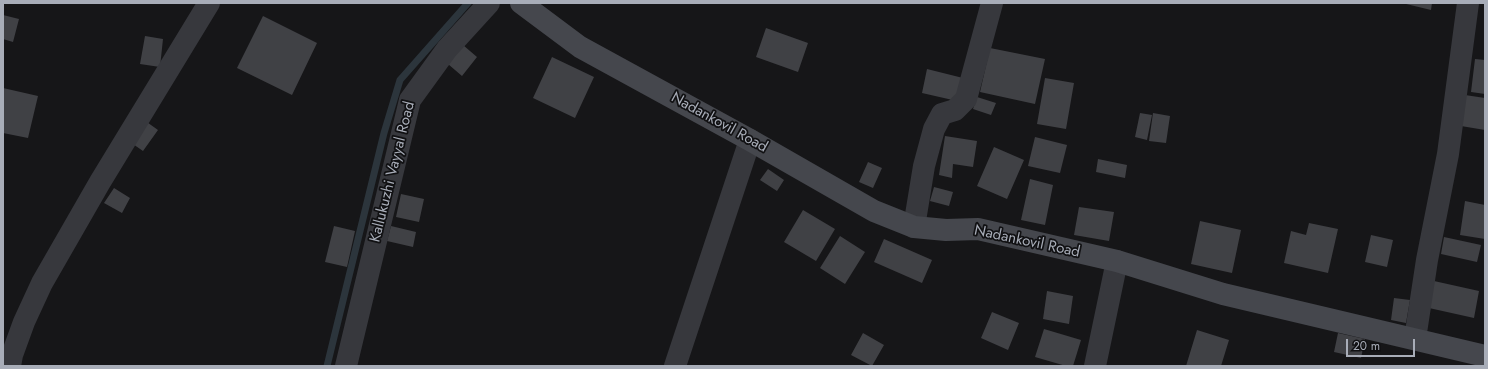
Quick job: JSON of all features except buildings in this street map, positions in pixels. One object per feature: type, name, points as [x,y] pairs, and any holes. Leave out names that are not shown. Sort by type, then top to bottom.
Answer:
[{"type":"street","points":[[10,366],[12,355],[24,322],[42,283],[107,169],[209,3]]},
{"type":"street","name":"Kallukuzhi Vayyal Road","points":[[346,366],[410,100],[447,49],[489,3]]},
{"type":"street","name":"Nadankovil Road","points":[[521,3],[580,47],[750,140],[874,211],[914,227],[946,230],[978,229],[1117,261],[1223,294],[1485,356]]},
{"type":"street","points":[[914,227],[924,166],[934,129],[942,114],[955,110],[966,99],[992,3]]},
{"type":"street","points":[[1415,339],[1448,154],[1468,3]]},
{"type":"street","points":[[675,366],[750,140]]},
{"type":"street","points":[[1095,366],[1117,261]]},
{"type":"waterway","points":[[327,366],[384,133],[400,80],[468,3]]}]
